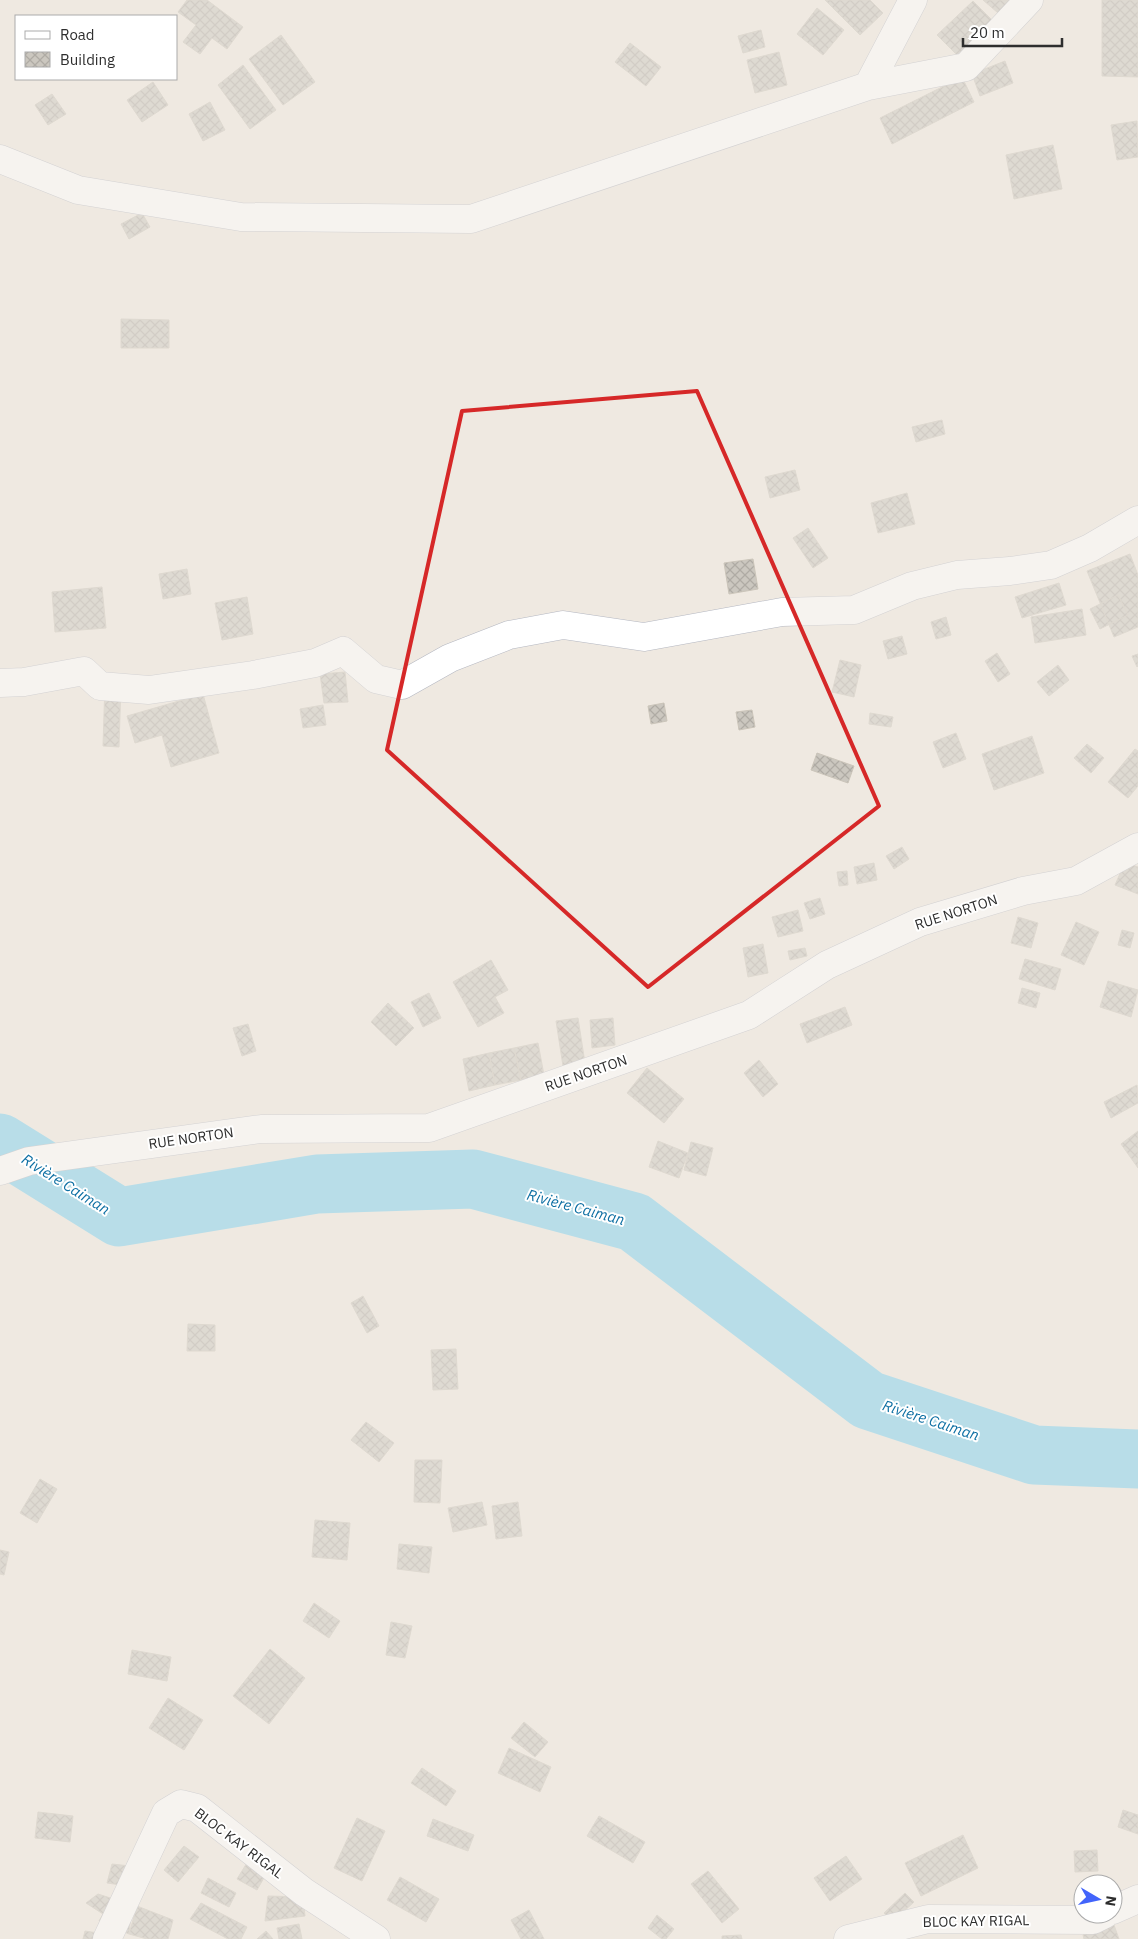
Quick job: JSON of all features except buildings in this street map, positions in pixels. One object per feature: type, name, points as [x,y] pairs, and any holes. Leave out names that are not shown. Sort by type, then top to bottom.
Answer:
[{"type":"street","points":[[868,86],[913,0]]},
{"type":"street","points":[[0,159],[78,190],[241,217],[471,219],[868,86],[966,67],[1029,0]]},
{"type":"street","points":[[0,683],[24,682],[84,671],[100,686],[149,690],[316,664],[343,650],[376,679],[402,685],[450,658],[509,635],[564,625],[644,636],[782,612],[854,610],[912,586],[957,575],[1010,571],[1051,565],[1090,548],[1138,520]]},
{"type":"street","name":"RUE NORTON","points":[[0,1171],[29,1161],[261,1129],[429,1128],[749,1015],[826,965],[920,922],[1023,891],[1076,881],[1138,847]]},
{"type":"street","name":"BLOC KAY RIGAL","points":[[107,1939],[166,1813],[181,1804],[196,1808],[304,1892],[376,1939]]},
{"type":"street","points":[[1123,1906],[1138,1899]]},
{"type":"street","name":"BLOC KAY RIGAL","points":[[848,1939],[928,1919],[1073,1920]]},
{"type":"highlighted area","points":[[697,391],[879,806],[648,987],[387,750],[462,411]]},
{"type":"waterway","name":"Rivière Caiman","points":[[0,1143],[119,1217],[317,1184],[473,1179],[634,1222],[868,1400],[1034,1455],[1138,1459]]}]
